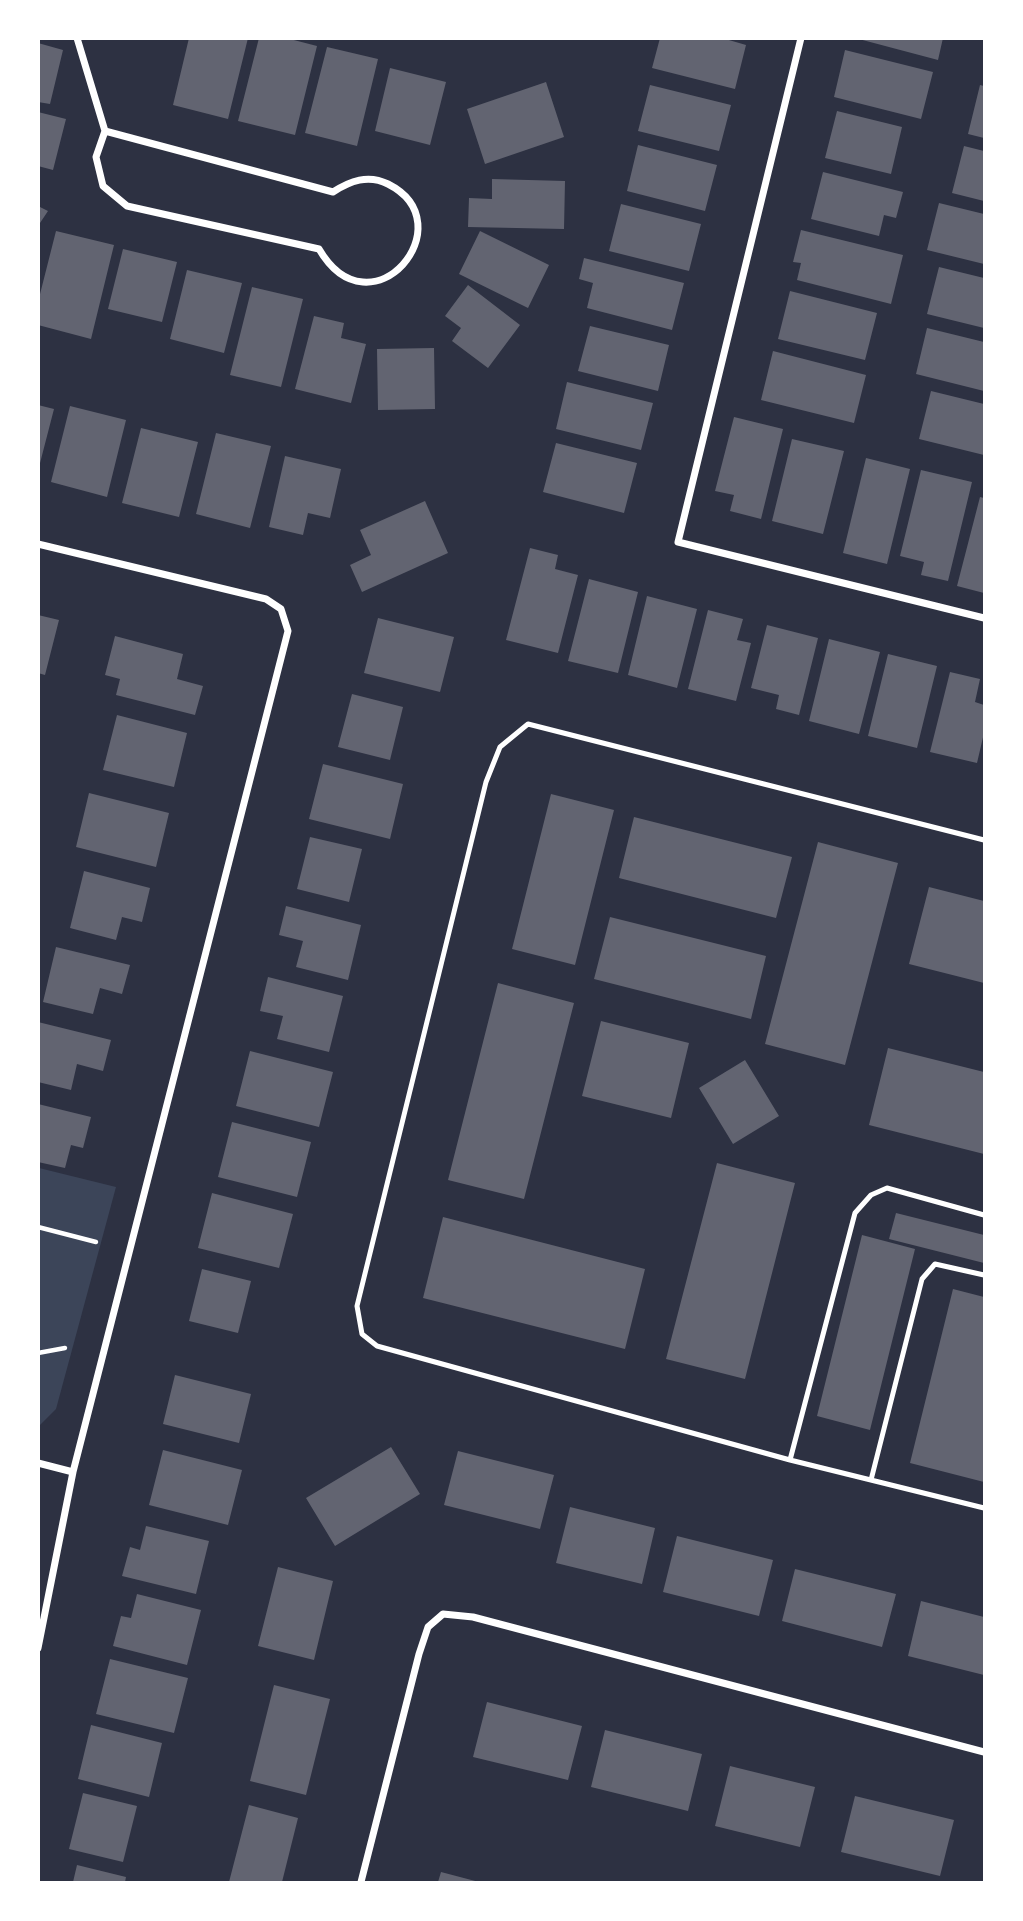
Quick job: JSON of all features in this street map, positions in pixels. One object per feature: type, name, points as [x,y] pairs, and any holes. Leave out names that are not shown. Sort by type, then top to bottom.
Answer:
[{"type":"street","points":[[77,38],[105,131],[96,157],[103,186],[127,206],[319,249],[327,264],[341,275],[357,281],[374,281],[390,276],[404,265],[414,251],[418,234],[416,217],[409,201],[397,189],[381,181],[364,179],[347,183],[333,192],[105,131]]},
{"type":"street","points":[[801,38],[678,542],[985,618]]},
{"type":"street","points":[[38,544],[266,599],[281,609],[288,631],[73,1472],[38,1648]]},
{"type":"street","points":[[38,1463],[73,1472]]},
{"type":"street","points":[[361,1882],[419,1654],[428,1628],[443,1614],[473,1617],[985,1752]]},
{"type":"lane","points":[[985,840],[528,724],[500,747],[486,782],[356,1306],[362,1334],[377,1346],[790,1460],[985,1508]]},
{"type":"lane","points":[[790,1460],[855,1213],[871,1195],[887,1188],[985,1215]]},
{"type":"lane","points":[[872,1480],[922,1279],[934,1264],[985,1275]]},
{"type":"path","points":[[38,1227],[96,1242]]},
{"type":"path","points":[[38,1353],[65,1348]]},
{"type":"shaded area","points":[[39,1168],[116,1187],[56,1409],[39,1426]]},
{"type":"building","points":[[189,38],[248,38],[228,119],[173,105]]},
{"type":"building","points":[[259,38],[286,38],[317,46],[295,135],[238,121]]},
{"type":"building","points":[[660,38],[722,38],[746,45],[735,89],[652,68]]},
{"type":"building","points":[[855,38],[943,38],[938,60]]},
{"type":"building","points":[[38,43],[63,50],[50,104],[38,102]]},
{"type":"building","points":[[327,47],[378,59],[357,146],[305,133]]},
{"type":"building","points":[[845,50],[933,72],[921,119],[834,97]]},
{"type":"building","points":[[390,68],[446,82],[430,145],[375,131]]},
{"type":"building","points":[[546,82],[564,137],[485,164],[467,109]]},
{"type":"building","points":[[650,85],[731,105],[719,151],[638,131]]},
{"type":"building","points":[[980,85],[984,86],[984,138],[968,134]]},
{"type":"building","points":[[837,111],[902,127],[891,174],[825,158]]},
{"type":"building","points":[[38,112],[66,119],[53,170],[38,166]]},
{"type":"building","points":[[638,145],[717,165],[705,211],[627,191]]},
{"type":"building","points":[[964,146],[984,151],[984,201],[952,193]]},
{"type":"building","points":[[823,172],[903,192],[896,218],[884,215],[879,236],[811,219]]},
{"type":"building","points":[[492,179],[565,181],[564,229],[468,227],[469,198],[492,199]]},
{"type":"building","points":[[939,203],[984,214],[984,264],[927,250]]},
{"type":"building","points":[[621,204],[701,224],[689,271],[609,251]]},
{"type":"building","points":[[38,206],[48,211],[38,226]]},
{"type":"building","points":[[801,230],[903,255],[891,304],[797,280],[801,263],[793,262]]},
{"type":"building","points":[[56,231],[114,245],[91,339],[38,325],[38,302]]},
{"type":"building","points":[[480,231],[549,265],[528,308],[459,274]]},
{"type":"building","points":[[123,249],[177,262],[162,322],[108,309]]},
{"type":"building","points":[[584,258],[684,283],[672,330],[587,308],[593,283],[579,279]]},
{"type":"building","points":[[939,267],[984,278],[984,328],[927,314]]},
{"type":"building","points":[[187,270],[242,283],[224,353],[170,339]]},
{"type":"building","points":[[468,285],[520,325],[488,368],[452,341],[461,328],[445,316]]},
{"type":"building","points":[[252,287],[303,299],[281,387],[230,375]]},
{"type":"building","points":[[790,291],[877,313],[865,360],[778,339]]},
{"type":"building","points":[[314,316],[344,323],[341,338],[366,344],[351,403],[295,389]]},
{"type":"building","points":[[590,326],[669,345],[658,391],[578,371]]},
{"type":"building","points":[[927,328],[984,342],[984,391],[916,374]]},
{"type":"building","points":[[434,348],[435,409],[378,410],[377,349]]},
{"type":"building","points":[[773,351],[866,375],[854,423],[761,400]]},
{"type":"building","points":[[567,382],[653,403],[641,450],[556,429]]},
{"type":"building","points":[[931,391],[984,404],[984,455],[919,439]]},
{"type":"building","points":[[38,405],[54,409],[39,467],[38,467]]},
{"type":"building","points":[[70,406],[126,420],[107,497],[51,482]]},
{"type":"building","points":[[734,417],[783,429],[761,519],[730,511],[734,495],[715,491]]},
{"type":"building","points":[[141,428],[198,442],[179,517],[122,503]]},
{"type":"building","points":[[216,433],[271,446],[250,528],[196,514]]},
{"type":"building","points":[[792,439],[844,451],[823,534],[772,521]]},
{"type":"building","points":[[556,443],[637,463],[624,513],[543,492]]},
{"type":"building","points":[[285,456],[341,469],[330,518],[308,513],[303,535],[269,527]]},
{"type":"building","points":[[866,458],[910,469],[887,564],[843,553]]},
{"type":"building","points":[[921,470],[972,482],[948,581],[921,575],[924,562],[900,556]]},
{"type":"building","points":[[980,497],[984,498],[984,593],[957,586]]},
{"type":"building","points":[[425,501],[448,553],[362,592],[350,565],[371,555],[360,530]]},
{"type":"building","points":[[530,548],[558,555],[555,569],[578,575],[558,653],[506,640]]},
{"type":"building","points":[[589,579],[638,592],[618,673],[568,661]]},
{"type":"building","points":[[647,596],[697,609],[677,688],[628,675]]},
{"type":"building","points":[[708,610],[743,619],[737,640],[751,643],[736,701],[688,689]]},
{"type":"building","points":[[38,615],[59,620],[45,675],[38,673]]},
{"type":"building","points":[[378,618],[454,637],[440,692],[364,673]]},
{"type":"building","points":[[767,625],[818,638],[799,715],[776,709],[779,695],[751,688]]},
{"type":"building","points":[[115,636],[183,654],[177,679],[203,686],[195,715],[116,695],[120,679],[105,675]]},
{"type":"building","points":[[829,639],[880,652],[859,734],[809,721]]},
{"type":"building","points":[[888,654],[937,666],[917,748],[868,736]]},
{"type":"building","points":[[950,672],[980,679],[975,702],[984,705],[984,733],[977,763],[930,752]]},
{"type":"building","points":[[352,694],[403,707],[390,760],[338,747]]},
{"type":"building","points":[[117,715],[187,733],[174,787],[103,770]]},
{"type":"building","points":[[323,764],[403,784],[390,839],[309,819]]},
{"type":"building","points":[[89,793],[169,813],[156,867],[76,847]]},
{"type":"building","points":[[551,794],[614,810],[575,965],[512,949]]},
{"type":"building","points":[[634,817],[792,857],[776,918],[619,878]]},
{"type":"building","points":[[310,837],[362,849],[349,902],[297,889]]},
{"type":"building","points":[[818,842],[898,863],[845,1065],[765,1044]]},
{"type":"building","points":[[84,871],[150,888],[142,922],[122,917],[116,940],[70,928]]},
{"type":"building","points":[[929,887],[984,901],[984,983],[909,964]]},
{"type":"building","points":[[286,906],[361,925],[348,980],[296,967],[303,941],[279,935]]},
{"type":"building","points":[[610,917],[766,956],[751,1019],[594,979]]},
{"type":"building","points":[[56,947],[130,965],[122,994],[100,988],[93,1014],[43,1002]]},
{"type":"building","points":[[268,977],[343,996],[329,1052],[277,1039],[283,1016],[260,1011]]},
{"type":"building","points":[[498,983],[574,1003],[524,1199],[448,1180]]},
{"type":"building","points":[[601,1021],[689,1043],[671,1118],[582,1096]]},
{"type":"building","points":[[38,1022],[111,1040],[103,1071],[77,1064],[71,1090],[38,1082]]},
{"type":"building","points":[[888,1048],[984,1072],[984,1154],[869,1125]]},
{"type":"building","points":[[250,1051],[333,1072],[319,1127],[236,1106]]},
{"type":"building","points":[[745,1060],[779,1116],[733,1144],[699,1088]]},
{"type":"building","points":[[38,1104],[91,1117],[83,1148],[71,1145],[65,1168],[38,1162]]},
{"type":"building","points":[[232,1122],[311,1142],[297,1197],[218,1177]]},
{"type":"building","points":[[717,1163],[795,1183],[745,1379],[666,1359]]},
{"type":"building","points":[[212,1193],[293,1214],[279,1268],[198,1248]]},
{"type":"building","points":[[896,1213],[984,1235],[984,1263],[889,1239]]},
{"type":"building","points":[[443,1217],[645,1269],[625,1349],[423,1298]]},
{"type":"building","points":[[862,1235],[915,1249],[870,1430],[817,1416]]},
{"type":"building","points":[[202,1269],[251,1281],[238,1333],[189,1321]]},
{"type":"building","points":[[953,1289],[984,1297],[984,1482],[910,1463]]},
{"type":"building","points":[[175,1375],[251,1394],[239,1443],[163,1424]]},
{"type":"building","points":[[391,1447],[420,1494],[335,1546],[306,1498]]},
{"type":"building","points":[[163,1450],[242,1470],[228,1525],[149,1505]]},
{"type":"building","points":[[458,1451],[554,1475],[540,1529],[444,1505]]},
{"type":"building","points":[[570,1507],[655,1528],[642,1584],[556,1563]]},
{"type":"building","points":[[146,1526],[209,1541],[196,1594],[122,1576],[130,1547],[140,1550]]},
{"type":"building","points":[[677,1536],[773,1560],[759,1616],[663,1592]]},
{"type":"building","points":[[278,1567],[333,1581],[314,1660],[258,1646]]},
{"type":"building","points":[[795,1569],[896,1594],[882,1647],[782,1621]]},
{"type":"building","points":[[137,1594],[201,1610],[187,1665],[113,1646],[121,1616],[131,1618]]},
{"type":"building","points":[[921,1601],[984,1617],[984,1675],[908,1656]]},
{"type":"building","points":[[110,1659],[188,1678],[174,1733],[96,1714]]},
{"type":"building","points":[[274,1685],[330,1699],[306,1795],[250,1781]]},
{"type":"building","points":[[487,1702],[582,1726],[568,1780],[473,1757]]},
{"type":"building","points":[[91,1725],[162,1743],[149,1797],[78,1779]]},
{"type":"building","points":[[605,1730],[702,1754],[688,1811],[591,1787]]},
{"type":"building","points":[[730,1766],[815,1787],[800,1847],[715,1826]]},
{"type":"building","points":[[83,1793],[137,1806],[123,1862],[69,1849]]},
{"type":"building","points":[[855,1796],[954,1820],[940,1876],[841,1852]]},
{"type":"building","points":[[249,1805],[298,1818],[282,1882],[229,1882]]},
{"type":"building","points":[[77,1865],[126,1877],[125,1882],[73,1882]]},
{"type":"building","points":[[441,1872],[479,1882],[438,1882]]}]
